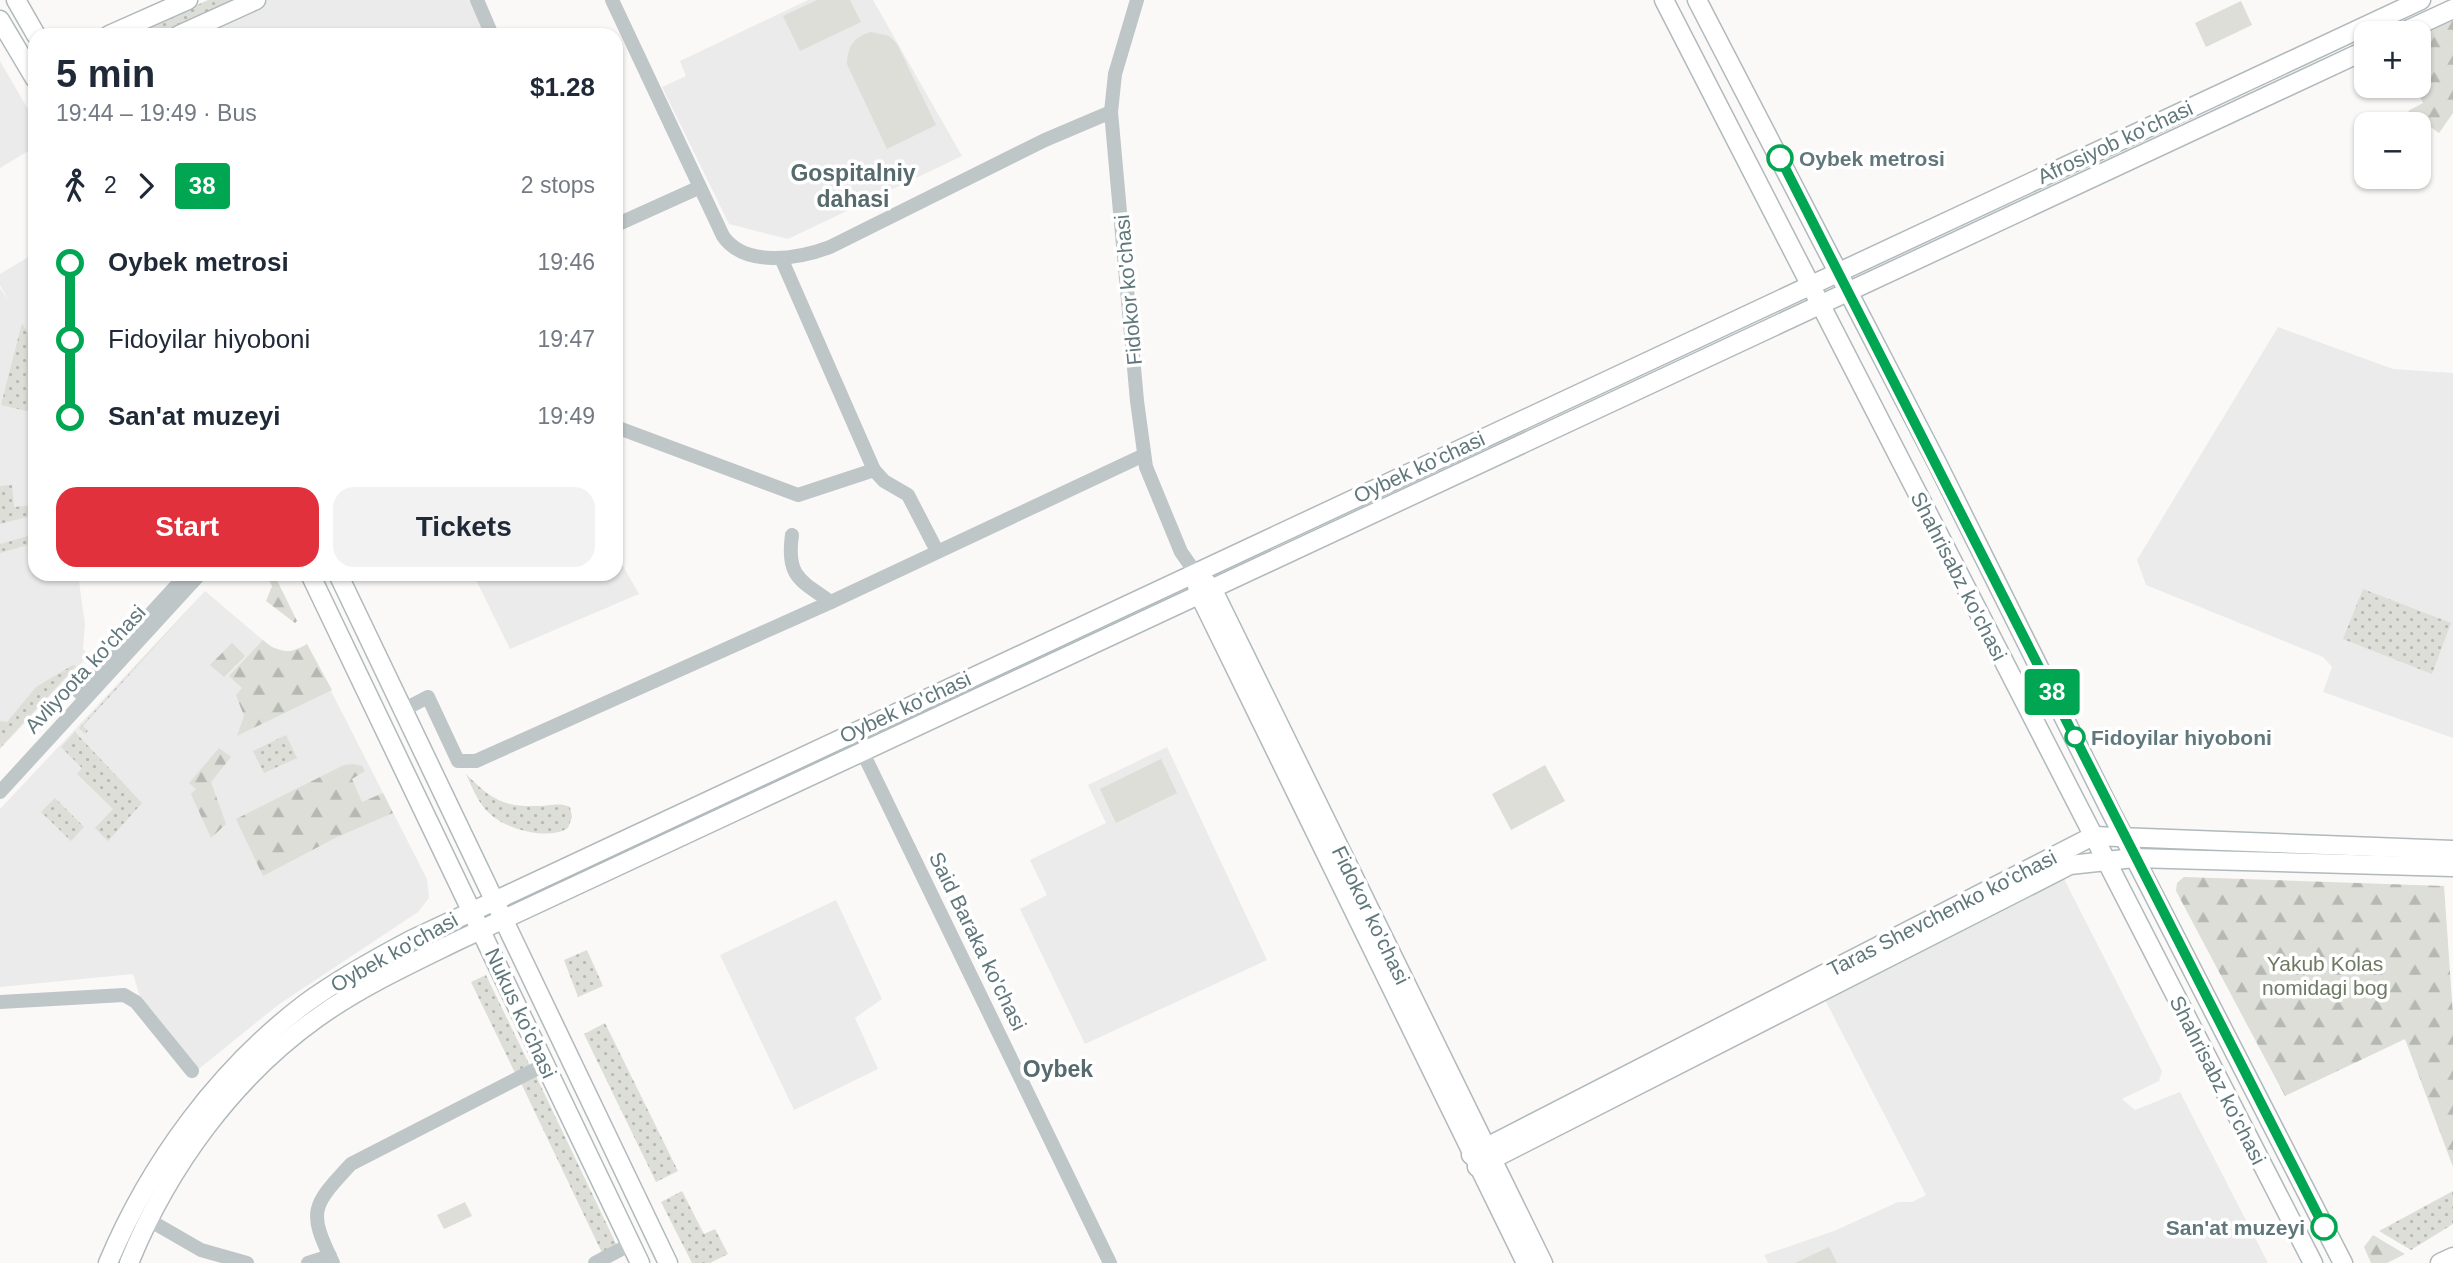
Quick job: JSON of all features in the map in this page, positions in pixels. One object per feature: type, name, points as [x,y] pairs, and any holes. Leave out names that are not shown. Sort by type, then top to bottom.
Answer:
[{"type":"main road","points":[[16,0],[32,28]]},
{"type":"main road","points":[[125,28],[188,0]]},
{"type":"main road","points":[[195,28],[256,0]]},
{"type":"main road","name":"Shahrisabz ko'chasi","points":[[1664,0],[2313,1263]]},
{"type":"main road","name":"Shahrisabz ko'chasi","points":[[1697,0],[1839,271],[2134,858],[2343,1263]]},
{"type":"main road","name":"Afrosiyob ko'chasi","points":[[1810,285],[2421,0]]},
{"type":"main road","points":[[2428,21],[2453,9]]},
{"type":"main road","points":[[0,20],[28,64]]},
{"type":"main road","name":"Afrosiyob ko'chasi","points":[[1820,305],[2354,56]]},
{"type":"main road","name":"Oybek ko'chasi","points":[[108,1263],[136,1205],[174,1142],[219,1086],[253,1050],[298,1010],[344,978],[471,909],[1810,285]]},
{"type":"main road","name":"Oybek ko'chasi","points":[[129,1263],[149,1220],[202,1133],[231,1096],[281,1046],[354,994],[502,919],[1820,305]]},
{"type":"main road","name":"Fidokor ko'chasi","points":[[1195,572],[1481,1157],[1526,1263]]},
{"type":"main road","name":"Nukus ko'chasi","points":[[313,581],[640,1263]]},
{"type":"main road","name":"Nukus ko'chasi","points":[[341,581],[401,711],[668,1263]]},
{"type":"main road","name":"Taras Shevchenko ko'chasi","points":[[1481,1157],[2093,836],[2453,850]]},
{"type":"main road","name":"Taras Shevchenko ko'chasi","points":[[1481,1157],[2065,867],[2105,859],[2134,858],[2453,867]]},
{"type":"main road","points":[[2150,889],[2161,869],[2181,859]]},
{"type":"main road","name":"Fidokor ko'chasi","points":[[1481,1157],[1543,1263]]},
{"type":"main road","points":[[2440,1263],[2453,1257]]},
{"type":"street","points":[[477,0],[489,28]]},
{"type":"street","points":[[612,0],[698,188],[727,242],[749,254],[781,258],[830,247],[1045,140],[1111,112]]},
{"type":"street","name":"Fidokor ko'chasi","points":[[1137,0],[1115,74],[1111,112],[1144,455],[1146,467],[1181,552],[1195,572]]},
{"type":"street","points":[[623,222],[698,188]]},
{"type":"street","points":[[781,258],[874,470],[884,481],[908,495],[937,551]]},
{"type":"street","points":[[623,430],[798,495],[874,470]]},
{"type":"street","points":[[401,711],[428,697],[458,761],[476,761],[831,603],[1144,455]]},
{"type":"street","points":[[792,535],[789,555],[797,576],[806,588],[831,603]]},
{"type":"street","name":"Avliyoota ko'chasi","points":[[0,792],[181,581]]},
{"type":"street","name":"Avliyoota ko'chasi","points":[[0,778],[64,716],[193,581]]},
{"type":"street","name":"Said Baraka ko'chasi","points":[[862,751],[1110,1263]]},
{"type":"street","points":[[0,1002],[124,995],[136,1002],[192,1071]]},
{"type":"street","points":[[308,1263],[331,1259],[316,1226],[316,1213],[330,1188],[351,1164],[546,1064]]},
{"type":"street","points":[[149,1220],[201,1250],[247,1263]]},
{"type":"street","points":[[595,1263],[631,1244]]},
{"type":"shaded area","points":[[256,0],[477,0],[489,28],[194,28]]},
{"type":"shaded area","points":[[808,0],[873,0],[962,156],[788,239],[729,224],[662,87],[686,76],[680,61]]},
{"type":"shaded area","points":[[0,61],[28,109],[28,151],[0,168]]},
{"type":"shaded area","points":[[28,257],[28,581],[79,581],[85,625],[83,649],[89,655],[0,749],[0,288],[9,301],[0,285],[0,274]]},
{"type":"shaded area","points":[[2278,327],[2393,369],[2453,373],[2453,738],[2323,692],[2332,667],[2323,657],[2146,585],[2137,560]]},
{"type":"shaded area","points":[[623,566],[639,594],[510,649],[476,581],[623,581]]},
{"type":"shaded area","points":[[205,591],[271,647],[290,652],[307,644],[427,879],[429,898],[418,912],[278,1005],[195,1072],[143,1007],[133,974],[0,987],[0,809]]},
{"type":"shaded area","points":[[1167,747],[1267,960],[1085,1044],[1020,909],[1047,895],[1030,860],[1106,823],[1088,785]]},
{"type":"shaded area","points":[[2063,877],[2162,1071],[2159,1081],[2122,1099],[2135,1110],[2180,1092],[2268,1263],[1768,1263],[1764,1255],[1834,1231],[1898,1202],[1912,1202],[1926,1195],[1824,998]]},
{"type":"shaded area","points":[[836,900],[882,999],[855,1018],[878,1069],[794,1110],[720,955]]},
{"type":"green space","points":[[208,0],[237,0],[176,28],[147,28]]},
{"type":"green space","points":[[817,0],[850,0],[861,22],[800,51],[783,16]]},
{"type":"green space","points":[[2241,1],[2252,25],[2206,47],[2195,23]]},
{"type":"green space","points":[[2453,17],[2453,113],[2439,133],[2431,127],[2431,112],[2408,111],[2423,103],[2421,98],[2431,98],[2431,27]]},
{"type":"green space","points":[[871,32],[889,36],[897,44],[936,125],[887,149],[847,64],[853,43]]},
{"type":"green space","points":[[22,323],[28,334],[28,411],[1,405]]},
{"type":"green space","points":[[12,485],[14,507],[28,506],[28,517],[0,524],[0,486]]},
{"type":"green space","points":[[28,536],[28,545],[0,553],[0,544]]},
{"type":"green space","points":[[270,581],[277,581],[297,621],[295,623],[266,601],[272,586]]},
{"type":"green space","points":[[2363,589],[2451,623],[2432,674],[2343,639]]},
{"type":"green space","points":[[196,601],[83,726],[88,731],[85,734],[79,728]]},
{"type":"green space","points":[[263,640],[284,651],[295,650],[307,644],[332,690],[237,736],[244,716],[236,695],[242,688],[229,676]]},
{"type":"green space","points":[[232,643],[245,656],[224,677],[210,665]]},
{"type":"green space","points":[[73,665],[76,666],[0,748],[0,721],[7,722],[36,687]]},
{"type":"green space","points":[[75,732],[142,803],[108,841],[95,828],[113,809],[77,774],[82,768],[61,747]]},
{"type":"green space","points":[[286,735],[297,758],[264,773],[253,751]]},
{"type":"green space","points":[[219,748],[231,757],[211,782],[226,824],[211,838],[191,794],[196,789],[189,783]]},
{"type":"green space","points":[[1161,759],[1177,793],[1116,823],[1100,789]]},
{"type":"green space","points":[[344,765],[362,766],[365,771],[352,779],[362,802],[383,793],[393,813],[337,837],[263,876],[236,819]]},
{"type":"green space","points":[[1545,765],[1565,801],[1511,830],[1492,794]]},
{"type":"green space","points":[[466,774],[483,790],[506,803],[526,806],[558,804],[570,807],[572,817],[568,828],[560,832],[538,833],[505,824],[485,809]]},
{"type":"green space","points":[[55,798],[84,827],[71,841],[41,812]]},
{"type":"green space","name":"Yakub Kolas nomidagi bog","points":[[2184,877],[2444,886],[2453,1015],[2453,1167],[2405,1039],[2285,1096],[2176,891],[2177,883]]},
{"type":"green space","points":[[587,950],[603,986],[578,997],[564,960]]},
{"type":"green space","points":[[486,975],[531,1068],[516,1075],[471,982]]},
{"type":"green space","points":[[605,1023],[678,1171],[656,1182],[584,1034]]},
{"type":"green space","points":[[536,1076],[618,1248],[603,1255],[521,1083]]},
{"type":"green space","points":[[682,1191],[704,1234],[715,1229],[728,1254],[710,1263],[692,1263],[661,1202]]},
{"type":"green space","points":[[2453,1191],[2453,1224],[2411,1250],[2379,1231]]},
{"type":"green space","points":[[465,1202],[472,1216],[444,1229],[437,1215]]},
{"type":"green space","points":[[2373,1235],[2405,1254],[2387,1263],[2371,1263],[2364,1247]]},
{"type":"green space","points":[[1829,1247],[1837,1263],[1795,1263]]},
{"type":"bus line","name":"38","points":[[1780,158],[2324,1227]]},
{"type":"place","name":"Oybek metrosi","points":[[1780,158]]},
{"type":"place","name":"Fidoyilar hiyoboni","points":[[2075,737]]},
{"type":"place","name":"San'at muzeyi","points":[[2324,1227]]},
{"type":"district","name":"Gospitalniy dahasi","points":[[853,186]]},
{"type":"district","name":"Oybek","points":[[1058,1069]]}]
